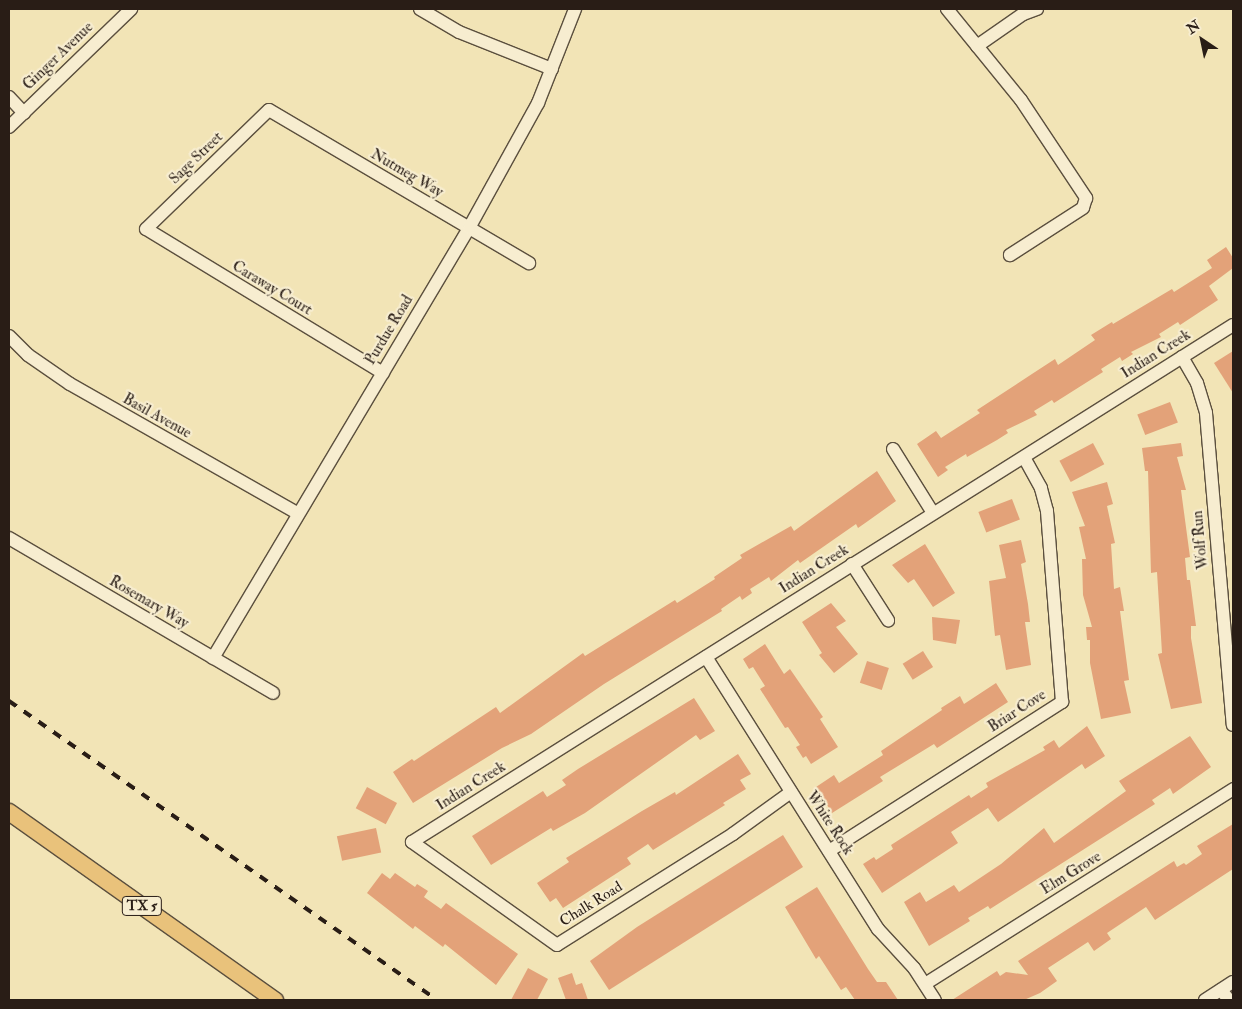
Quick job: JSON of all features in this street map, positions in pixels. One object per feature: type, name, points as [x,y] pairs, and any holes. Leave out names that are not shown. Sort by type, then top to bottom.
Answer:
[{"type":"main road","name":"TX 5","points":[[11,818],[275,1000]]},
{"type":"street","name":"Ginger Avenue","points":[[9,127],[131,9]]},
{"type":"street","points":[[420,9],[459,32],[552,69]]},
{"type":"street","name":"Purdue Road","points":[[212,658],[297,512],[383,373],[469,228],[538,104],[574,9]]},
{"type":"street","points":[[947,9],[1021,100],[1086,198],[1083,208],[1010,255]]},
{"type":"street","points":[[977,46],[1023,14],[1037,9]]},
{"type":"street","points":[[9,97],[24,113]]},
{"type":"street","name":"Nutmeg Way","points":[[269,110],[529,263]]},
{"type":"street","name":"Sage Street","points":[[146,229],[269,110]]},
{"type":"street","name":"Caraway Court","points":[[146,229],[383,373]]},
{"type":"street","name":"Indian Creek","points":[[412,842],[1233,325]]},
{"type":"street","name":"Basil Avenue","points":[[9,336],[28,355],[70,384],[297,512]]},
{"type":"street","name":"Wolf Run","points":[[1182,357],[1197,383],[1206,413],[1233,725]]},
{"type":"street","points":[[893,449],[933,514]]},
{"type":"street","name":"Briar Cove","points":[[829,851],[1062,702],[1047,511],[1041,488],[1024,457]]},
{"type":"street","name":"Rosemary Way","points":[[9,538],[274,693]]},
{"type":"street","points":[[852,564],[888,620]]},
{"type":"street","name":"White Rock","points":[[706,657],[878,929],[925,984],[935,1000]]},
{"type":"street","name":"Elm Grove","points":[[925,984],[1233,789]]},
{"type":"street","name":"Chalk Road","points":[[412,842],[557,945],[732,834],[791,792]]},
{"type":"street","points":[[1204,1000],[1225,995],[1233,982]]},
{"type":"building","points":[[1226,247],[1233,258],[1233,268],[1209,286],[1218,300],[1180,325],[1178,322],[1159,334],[1161,337],[1131,352],[1133,354],[1122,361],[1120,357],[1101,369],[1103,372],[1054,403],[1052,400],[1034,411],[1037,415],[1006,430],[1008,433],[997,440],[967,457],[966,454],[945,467],[948,470],[938,477],[917,444],[936,431],[941,438],[980,413],[977,410],[1055,359],[1058,365],[1095,340],[1091,335],[1172,289],[1174,292],[1212,268],[1207,260]]},
{"type":"building","points":[[1233,351],[1233,393],[1214,363]]},
{"type":"building","points":[[1170,402],[1178,423],[1145,435],[1137,415]]},
{"type":"building","points":[[1093,443],[1104,464],[1071,482],[1059,461]]},
{"type":"building","points":[[1181,443],[1183,456],[1177,457],[1186,490],[1181,490],[1190,557],[1185,558],[1187,580],[1190,580],[1196,626],[1191,626],[1191,638],[1202,703],[1171,709],[1158,654],[1162,653],[1157,572],[1151,573],[1148,471],[1145,471],[1142,448]]},
{"type":"building","points":[[877,471],[896,501],[858,528],[856,524],[800,563],[798,560],[771,581],[769,577],[750,589],[752,593],[742,600],[740,596],[721,609],[722,611],[604,684],[531,734],[502,748],[413,803],[393,772],[412,759],[414,761],[496,707],[500,713],[583,653],[585,656],[675,600],[677,603],[715,579],[714,577],[742,558],[740,555],[791,526],[794,531]]},
{"type":"building","points":[[1107,482],[1113,504],[1107,506],[1115,543],[1111,544],[1114,589],[1120,587],[1124,611],[1120,611],[1129,680],[1124,681],[1131,713],[1101,719],[1090,663],[1090,640],[1087,640],[1086,627],[1092,627],[1083,595],[1082,559],[1086,559],[1079,527],[1085,526],[1072,492]]},
{"type":"building","points":[[1012,499],[1020,520],[986,532],[978,512]]},
{"type":"building","points":[[1021,540],[1026,562],[1021,564],[1030,622],[1025,622],[1031,665],[1006,670],[1000,635],[995,636],[989,581],[1006,578],[999,545]]},
{"type":"building","points":[[925,544],[955,593],[933,607],[914,579],[908,583],[892,565]]},
{"type":"building","points":[[831,603],[846,621],[836,627],[858,654],[834,673],[819,655],[822,653],[802,622]]},
{"type":"building","points":[[932,617],[960,620],[956,644],[933,640]]},
{"type":"building","points":[[765,644],[784,674],[790,669],[823,717],[820,719],[838,747],[811,764],[806,756],[803,758],[796,747],[800,745],[788,727],[785,728],[760,689],[765,686],[753,667],[749,669],[743,659]]},
{"type":"building","points":[[923,651],[933,667],[913,680],[903,664]]},
{"type":"building","points":[[867,661],[889,668],[882,690],[860,683]]},
{"type":"building","points":[[996,683],[1008,702],[937,748],[934,744],[880,777],[883,781],[832,813],[816,787],[834,775],[839,783],[883,755],[881,751],[942,710],[941,708],[960,696],[964,704]]},
{"type":"building","points":[[694,698],[715,731],[700,740],[696,735],[585,813],[553,831],[551,828],[491,865],[472,836],[543,791],[547,797],[566,785],[562,780],[578,769]]},
{"type":"building","points":[[1087,726],[1105,756],[1085,769],[1082,764],[998,822],[988,808],[951,832],[958,843],[882,893],[863,864],[874,857],[876,860],[893,849],[891,845],[969,795],[971,798],[988,787],[986,783],[1045,750],[1043,747],[1054,740],[1059,748]]},
{"type":"building","points":[[1190,736],[1211,767],[1173,794],[1170,788],[1152,800],[1155,804],[990,909],[988,906],[968,918],[970,921],[929,946],[904,902],[920,892],[926,902],[954,885],[959,892],[1001,864],[1044,828],[1054,843],[1126,791],[1119,781]]},
{"type":"building","points":[[738,754],[751,774],[740,780],[746,789],[723,803],[725,805],[653,850],[648,844],[627,858],[631,864],[563,908],[556,898],[550,902],[537,883],[569,862],[566,858],[675,792],[676,795]]},
{"type":"building","points":[[367,787],[397,803],[386,824],[356,808]]},
{"type":"building","points":[[1233,824],[1233,869],[1155,920],[1146,907],[1107,933],[1111,939],[1094,951],[1088,942],[1048,968],[1057,981],[1040,993],[1024,1000],[952,1000],[997,971],[1000,976],[1006,972],[1028,975],[1018,961],[1174,861],[1177,867],[1184,863],[1186,865],[1202,854],[1197,846]]},
{"type":"building","points":[[376,828],[381,852],[342,861],[337,836]]},
{"type":"building","points":[[783,835],[803,867],[609,990],[590,961],[637,927]]},
{"type":"building","points":[[382,873],[390,879],[395,873],[415,887],[417,884],[428,891],[424,897],[441,909],[446,903],[518,954],[496,985],[445,944],[443,947],[415,926],[413,929],[367,893]]},
{"type":"building","points":[[817,887],[877,982],[886,982],[898,1000],[855,1000],[846,987],[841,990],[819,956],[816,959],[785,907]]},
{"type":"building","points":[[528,968],[548,979],[537,1000],[511,1000]]},
{"type":"building","points":[[572,973],[576,985],[582,983],[588,1000],[566,1000],[558,978]]},
{"type":"railway","points":[[9,701],[437,1000]]}]
